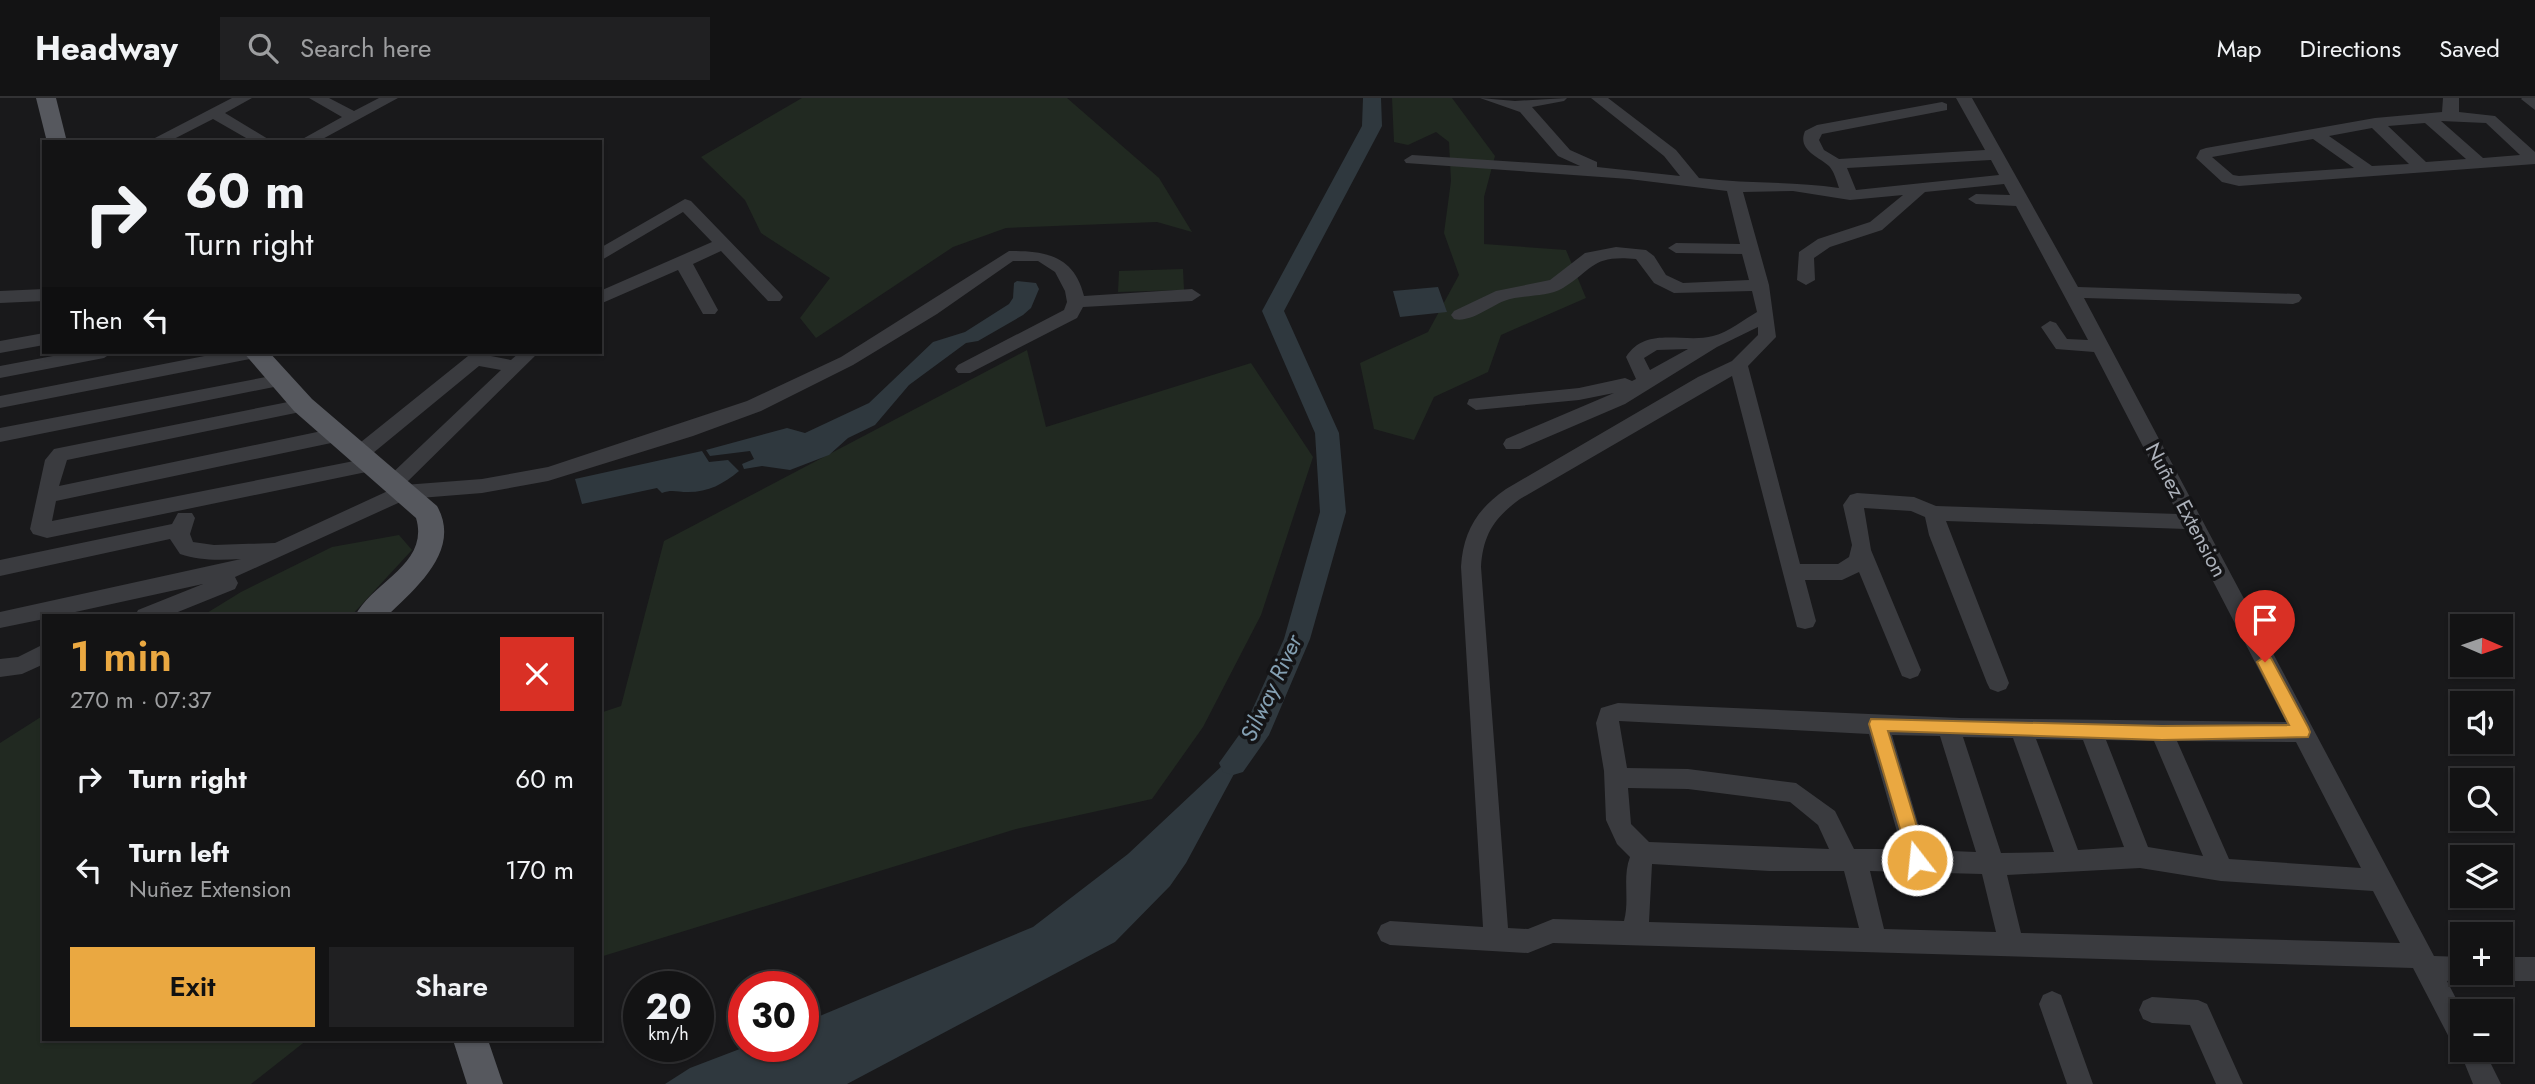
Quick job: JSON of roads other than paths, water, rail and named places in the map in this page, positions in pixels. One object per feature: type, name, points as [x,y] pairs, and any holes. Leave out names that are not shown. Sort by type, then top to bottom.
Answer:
[{"type":"main road","points":[[46,98],[56,140]]},
{"type":"main road","points":[[257,354],[303,405],[363,460],[391,494],[428,513],[435,533],[432,543],[418,564],[371,614]]},
{"type":"main road","points":[[471,1041],[485,1084]]},
{"type":"street","points":[[161,139],[244,98]]},
{"type":"street","points":[[318,98],[354,117]]},
{"type":"street","points":[[309,140],[390,98]]},
{"type":"street","points":[[1488,98],[1529,112],[1557,147],[1584,163],[1693,181],[1734,187],[1793,186],[1850,195],[2011,179]]},
{"type":"street","points":[[1514,107],[1559,98]]},
{"type":"street","points":[[1599,98],[1670,153],[1693,181]]},
{"type":"street","name":"Nuñez Extension","points":[[1964,98],[2072,292],[2450,1013]]},
{"type":"street","points":[[2446,116],[2452,111],[2451,98]]},
{"type":"street","points":[[2529,99],[2535,105]]},
{"type":"street","points":[[1986,134],[1937,102],[1817,130],[1810,134],[1813,147],[1822,157],[1837,164],[1939,156],[1997,155]]},
{"type":"street","points":[[214,113],[261,140]]},
{"type":"street","points":[[2446,116],[2490,119],[2534,159],[2239,181],[2228,179],[2203,155],[2375,123],[2446,116]]},
{"type":"street","points":[[2428,117],[2478,162]]},
{"type":"street","points":[[2375,123],[2421,166]]},
{"type":"street","points":[[232,140],[247,132]]},
{"type":"street","points":[[2318,135],[2367,170]]},
{"type":"street","points":[[1412,160],[1602,172],[1693,181]]},
{"type":"street","points":[[1837,164],[1850,195]]},
{"type":"street","points":[[1496,937],[1471,567],[1475,531],[1494,506],[1704,382],[1738,365],[1767,337],[1760,285],[1734,187]]},
{"type":"street","points":[[1806,280],[1805,256],[1824,243],[1876,226],[1920,188]]},
{"type":"street","points":[[1976,199],[2001,198],[2024,203]]},
{"type":"street","points":[[602,256],[685,204],[774,297]]},
{"type":"street","points":[[602,297],[723,244]]},
{"type":"street","points":[[1676,248],[1750,249]]},
{"type":"street","points":[[1460,315],[1502,295],[1555,285],[1591,257],[1616,251],[1640,254],[1648,260],[1660,279],[1680,289],[1760,285]]},
{"type":"street","points":[[0,620],[241,568],[391,494],[482,486],[548,474],[589,464],[754,406],[847,361],[931,310],[1009,256],[1032,254],[1051,261],[1068,277],[1076,302],[1075,309],[1066,318],[964,369]]},
{"type":"street","points":[[684,262],[691,281],[709,310]]},
{"type":"street","points":[[2072,292],[2293,298]]},
{"type":"street","points":[[0,297],[42,295]]},
{"type":"street","points":[[1076,302],[1192,295]]},
{"type":"street","points":[[1513,444],[1618,399],[1645,379],[1766,314]]},
{"type":"street","points":[[2050,327],[2062,345],[2100,346]]},
{"type":"street","points":[[0,347],[42,339]]},
{"type":"street","points":[[1645,379],[1635,357],[1642,349],[1662,345],[1711,343]]},
{"type":"street","points":[[0,372],[94,354]]},
{"type":"street","points":[[0,402],[245,354]]},
{"type":"street","points":[[151,614],[318,547],[370,520],[391,494],[528,354]]},
{"type":"street","points":[[303,405],[61,454],[55,460],[39,526],[42,530],[197,499],[363,460],[480,356],[515,367]]},
{"type":"street","points":[[1738,365],[1795,572],[1805,621]]},
{"type":"street","points":[[1476,404],[1602,391],[1645,379]]},
{"type":"street","points":[[0,435],[282,380]]},
{"type":"street","points":[[45,496],[336,435]]},
{"type":"street","points":[[180,580],[183,540],[197,499]]},
{"type":"street","points":[[1910,670],[1881,605],[1862,552],[1853,505],[1857,500],[1914,504],[1934,513],[2192,522]]},
{"type":"street","points":[[1934,513],[1939,535],[1998,683]]},
{"type":"street","points":[[0,568],[183,540],[228,553],[285,547]]},
{"type":"street","points":[[1795,572],[1831,573],[1848,570],[1859,561],[1862,552]]},
{"type":"street","points":[[0,668],[22,665],[42,654]]},
{"type":"street","points":[[2302,732],[2162,733],[1613,713],[1609,715],[1606,723],[1616,778],[1613,800],[1619,828],[1628,842],[1644,853],[1992,864],[2140,857],[2221,870],[2380,880]]},
{"type":"street","points":[[1877,724],[1917,860]]},
{"type":"street","points":[[1948,726],[1992,864],[2011,943]]},
{"type":"street","points":[[2021,729],[2070,862]]},
{"type":"street","points":[[2091,731],[2140,857]]},
{"type":"street","points":[[2162,733],[2221,870]]},
{"type":"street","points":[[1616,778],[1688,779],[1796,793],[1827,818],[1851,861],[1874,939]]},
{"type":"street","points":[[1633,934],[1639,911],[1637,871],[1644,853]]},
{"type":"street","points":[[1390,933],[1496,937],[1528,941],[1553,931],[2011,943],[2423,962],[2450,967]]},
{"type":"street","points":[[2513,969],[2535,970]]},
{"type":"street","points":[[2052,1004],[2080,1084]]},
{"type":"street","points":[[2152,1010],[2198,1013],[2230,1084]]},
{"type":"street","points":[[2476,1062],[2488,1084]]},
{"type":"waterway","name":"Silway River","points":[[1233,763],[1255,735],[1297,639],[1333,512],[1327,433],[1273,311],[1372,126],[1372,98]]}]
